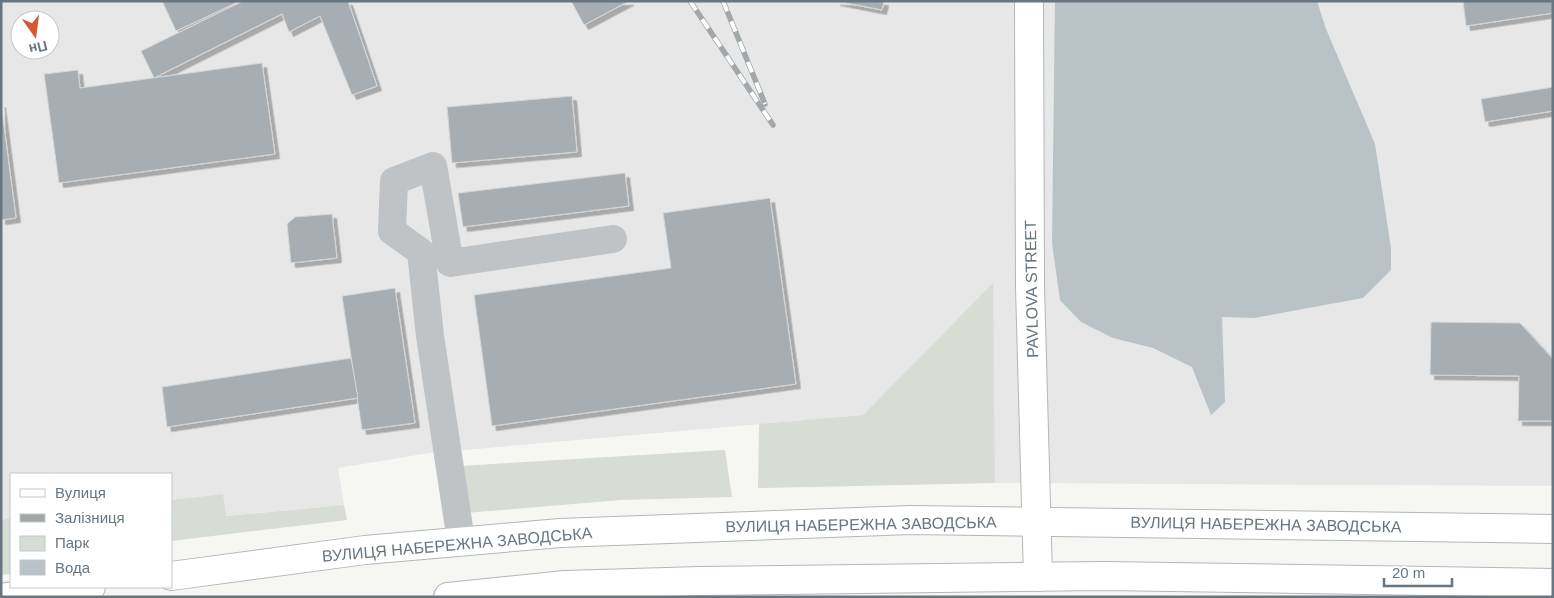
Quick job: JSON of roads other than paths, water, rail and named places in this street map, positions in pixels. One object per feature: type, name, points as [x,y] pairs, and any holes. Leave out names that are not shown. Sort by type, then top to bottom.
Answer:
[{"type":"main road","name":"PAVLOVA STREET","points":[[1028,1],[1030,286],[1038,577]]},
{"type":"main road","name":"ВУЛИЦЯ НАБЕРЕЖНА ЗАВОДСЬКА","points":[[172,576],[364,550],[560,533],[863,521],[1037,520],[1553,529]]},
{"type":"main road","points":[[448,597],[565,585],[691,581],[1038,577],[1553,583]]},
{"type":"main road","points":[[7,597],[83,588]]},
{"type":"lane","points":[[461,542],[430,336],[421,252],[392,231],[394,181],[433,166],[450,264],[612,239]]},
{"type":"water","points":[[1055,1],[1317,1],[1326,29],[1375,144],[1391,248],[1391,270],[1363,298],[1254,318],[1222,317],[1225,402],[1211,415],[1192,367],[1153,348],[1113,338],[1081,322],[1060,300],[1052,243]]},
{"type":"railway","points":[[690,1],[773,125]]},
{"type":"railway","points":[[723,1],[765,104]]}]
